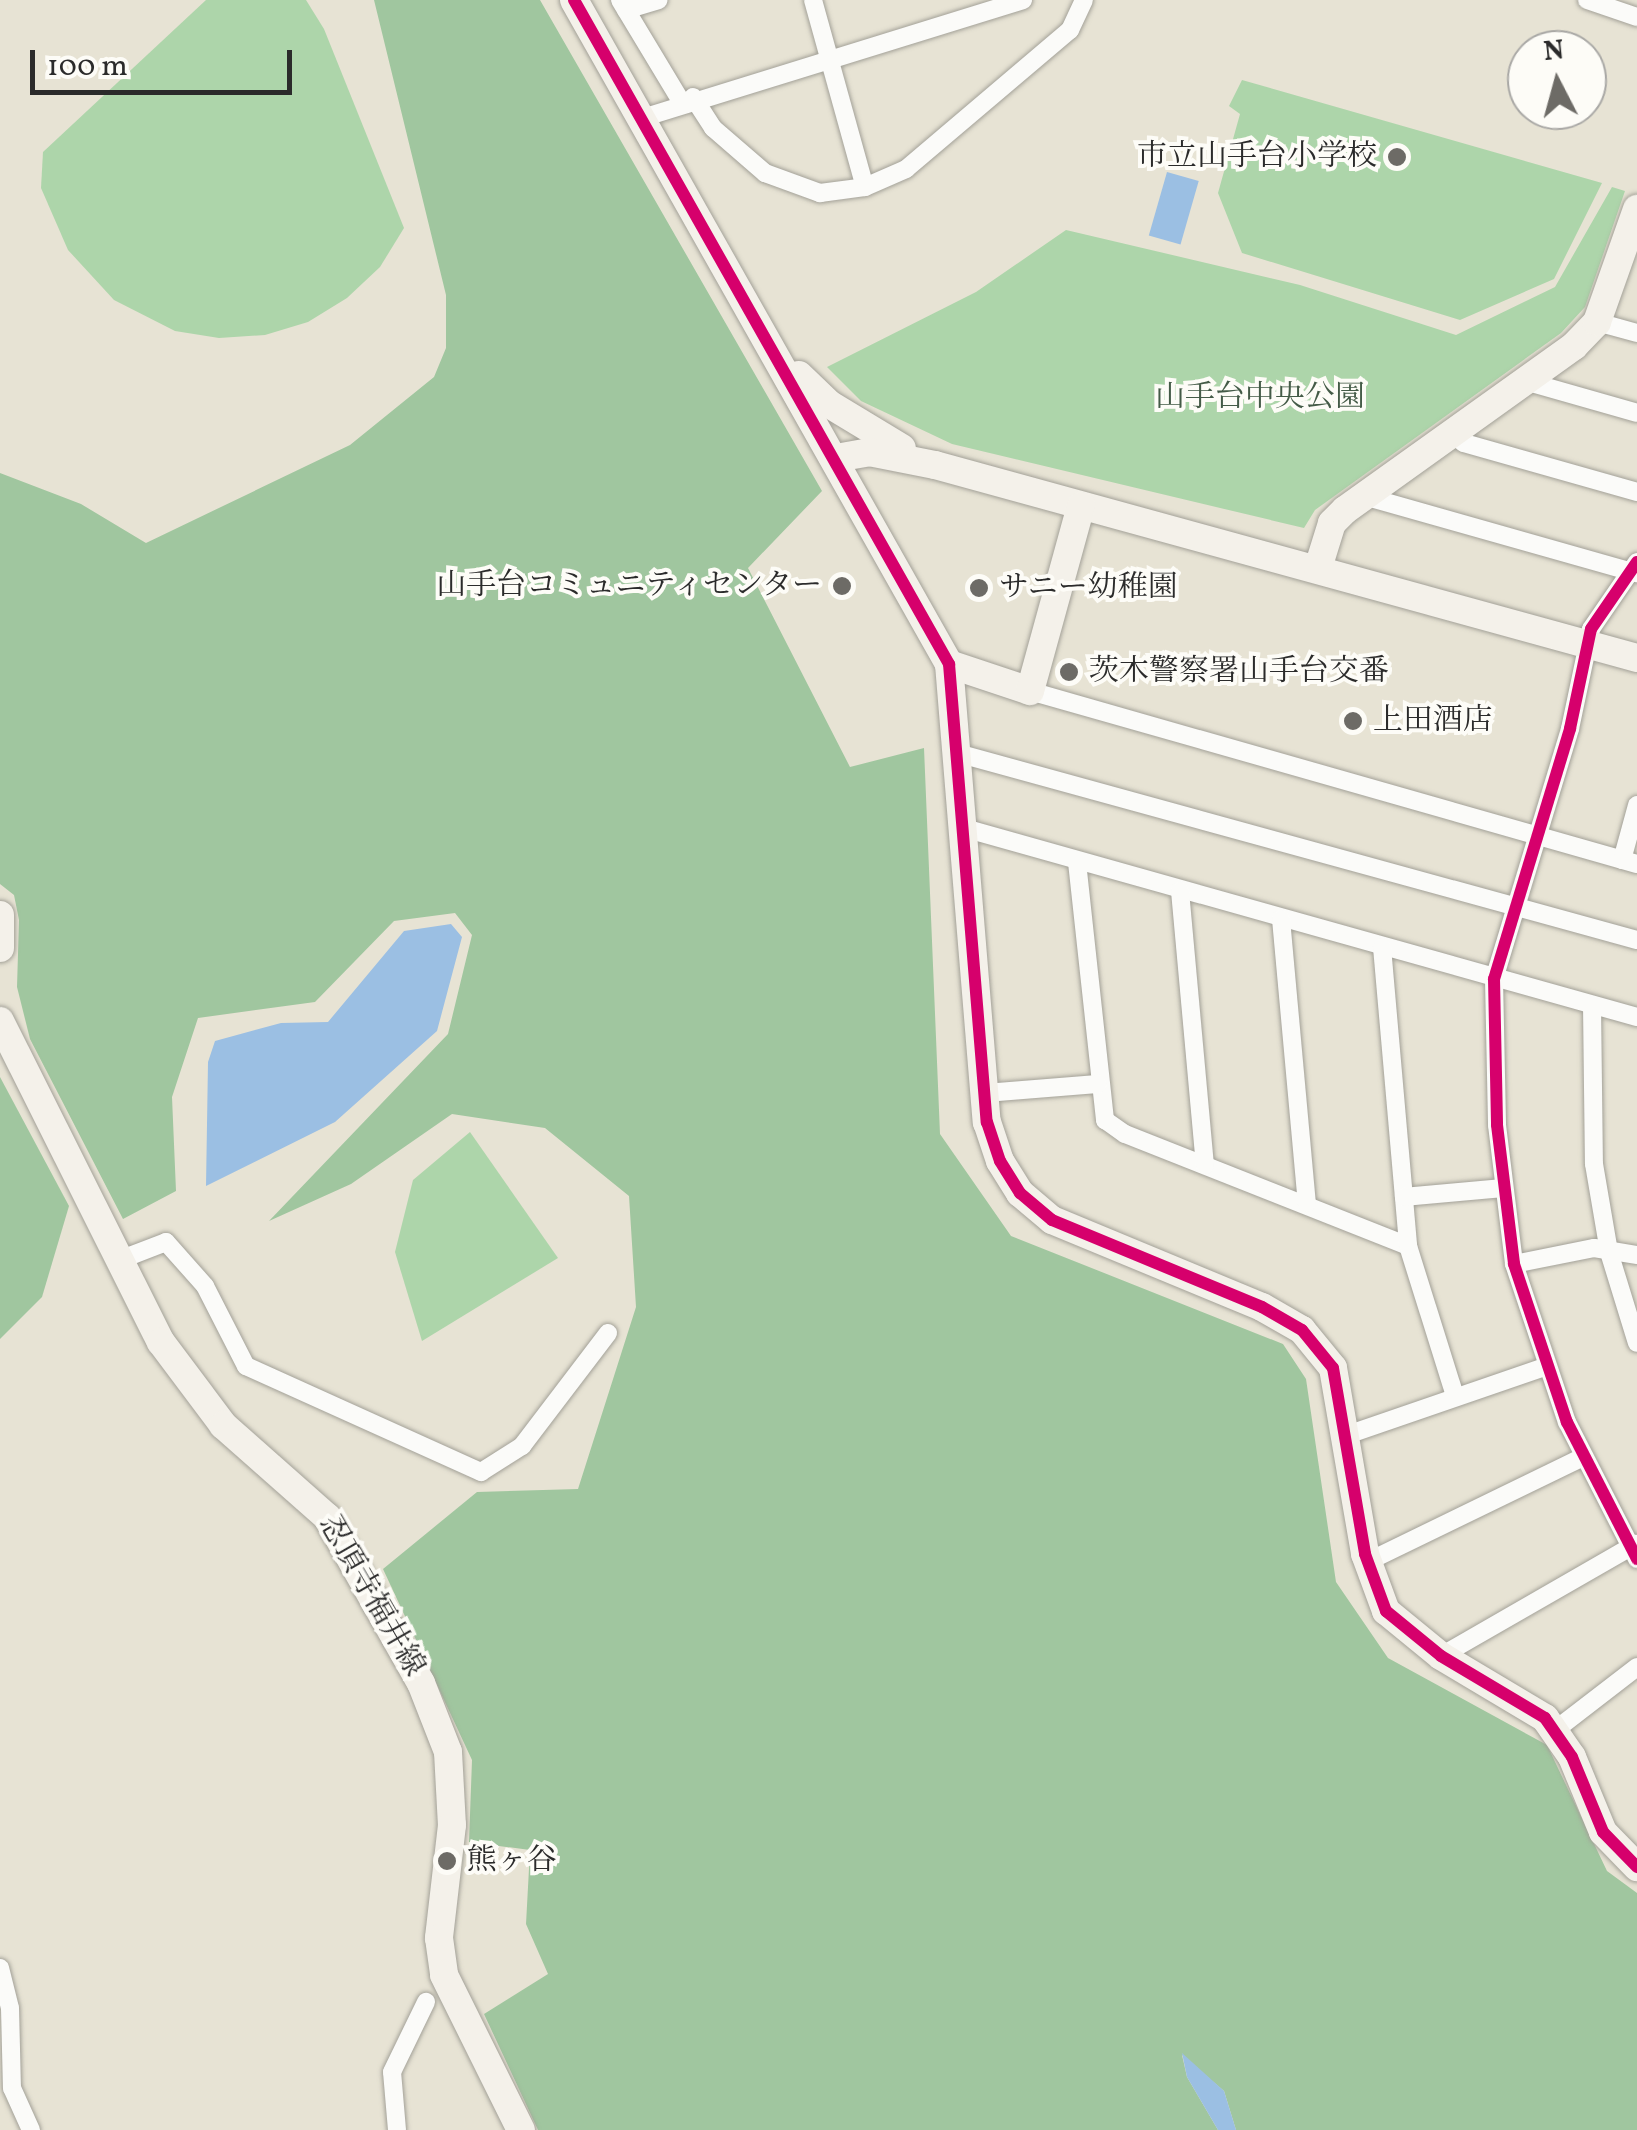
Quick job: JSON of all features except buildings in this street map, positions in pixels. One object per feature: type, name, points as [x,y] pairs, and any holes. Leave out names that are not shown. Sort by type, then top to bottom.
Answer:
[{"type":"street","points":[[574,0],[639,119],[780,357],[949,664],[985,1093],[1000,1160],[1020,1193],[1052,1220],[1262,1307],[1302,1330],[1333,1368],[1368,1562],[1386,1611],[1441,1656],[1520,1700],[1554,1731],[1603,1832],[1637,1867]]},
{"type":"street","points":[[659,0],[623,5],[687,99],[764,173],[820,192],[864,187],[921,157],[1070,30],[1084,0]]},
{"type":"street","points":[[813,0],[864,187]]},
{"type":"street","points":[[639,119],[687,99],[1022,0]]},
{"type":"street","points":[[1586,0],[1637,17]]},
{"type":"street","points":[[1318,568],[1332,523],[1525,381],[1597,322],[1637,209]]},
{"type":"street","points":[[1597,322],[1637,333]]},
{"type":"street","points":[[780,357],[829,404],[935,465]]},
{"type":"street","points":[[1525,381],[1637,412]]},
{"type":"street","points":[[1451,432],[1464,443],[1637,492]]},
{"type":"street","points":[[836,458],[869,452],[935,465],[1637,658]]},
{"type":"street","points":[[1364,496],[1634,568],[1586,646],[1519,908],[1494,979],[1503,1188],[1514,1264],[1545,1367],[1583,1457],[1634,1551],[1441,1656]]},
{"type":"street","points":[[1030,691],[1081,506]]},
{"type":"street","points":[[949,664],[1030,691],[1630,862],[1637,806]]},
{"type":"street","points":[[957,753],[1637,940]]},
{"type":"street","points":[[964,828],[1637,1017]]},
{"type":"street","points":[[1078,862],[1098,1084],[1105,1120],[1408,1246]]},
{"type":"street","points":[[1180,890],[1205,1164]]},
{"type":"street","points":[[0,916],[0,948]]},
{"type":"street","points":[[1281,919],[1307,1203]]},
{"type":"street","points":[[1382,947],[1408,1246],[1454,1396]]},
{"type":"street","points":[[1592,1004],[1590,1114],[1608,1252],[1637,1342]]},
{"type":"street","name":"忍頂寺福井線","points":[[0,1021],[161,1342],[223,1425],[327,1517],[421,1683],[448,1752],[452,1826],[439,1938],[444,1976],[521,2130]]},
{"type":"street","points":[[985,1093],[1098,1084]]},
{"type":"street","points":[[1404,1197],[1503,1188]]},
{"type":"street","points":[[122,1259],[166,1242],[205,1286],[246,1366],[482,1472],[522,1446],[608,1334]]},
{"type":"street","points":[[1514,1264],[1594,1248],[1637,1254]]},
{"type":"street","points":[[1347,1434],[1545,1367]]},
{"type":"street","points":[[1368,1562],[1583,1457]]},
{"type":"street","points":[[1554,1731],[1637,1667]]},
{"type":"street","points":[[0,1968],[10,2008],[12,2088],[31,2130]]},
{"type":"street","points":[[397,2130],[392,2072],[426,2002]]},
{"type":"green space","points":[[206,0],[306,0],[324,29],[404,228],[380,267],[347,298],[308,322],[265,335],[219,338],[175,331],[114,300],[68,250],[41,188],[43,152]]},
{"type":"green space","points":[[374,0],[540,0],[822,491],[748,568],[850,767],[924,748],[940,1134],[1011,1236],[1283,1344],[1306,1379],[1336,1582],[1388,1658],[1547,1745],[1607,1871],[1637,1893],[1637,2130],[1236,2130],[1224,2091],[1182,2055],[1187,2077],[1218,2130],[538,2130],[484,2014],[548,1974],[526,1924],[530,1850],[469,1842],[472,1760],[383,1569],[477,1492],[578,1489],[636,1307],[629,1196],[545,1128],[452,1114],[351,1184],[269,1221],[448,1034],[472,935],[455,913],[394,921],[315,1002],[198,1018],[172,1097],[176,1191],[123,1219],[30,1039],[17,987],[19,920],[14,895],[0,884],[0,473],[81,504],[146,543],[350,445],[434,377],[446,348],[446,295]]},
{"type":"green space","points":[[1242,80],[1602,183],[1554,279],[1460,320],[1242,253],[1218,193],[1240,114],[1229,106]]},
{"type":"green space","name":"山手台中央公園","points":[[1612,187],[1625,191],[1585,307],[1561,333],[1315,510],[1304,528],[952,444],[861,401],[827,367],[976,292],[1066,230],[1300,285],[1456,335],[1555,287]]},
{"type":"green space","points":[[0,1077],[69,1206],[42,1297],[0,1339]]},
{"type":"green space","points":[[470,1132],[558,1258],[422,1341],[395,1252],[413,1180]]},
{"type":"water","points":[[1167,172],[1199,181],[1181,245],[1149,235]]},
{"type":"water","points":[[451,924],[462,937],[437,1031],[335,1122],[206,1186],[208,1062],[215,1041],[281,1023],[328,1022],[404,931]]},
{"type":"water","points":[[1182,2053],[1224,2091],[1236,2130],[1218,2130],[1187,2077]]},
{"type":"cycle path","points":[[574,0],[949,664],[987,1122],[1000,1161],[1020,1193],[1052,1220],[1262,1307],[1302,1330],[1333,1368],[1365,1554],[1386,1611],[1441,1656],[1545,1718],[1572,1757],[1603,1832],[1637,1867]]},
{"type":"cycle path","points":[[1637,562],[1591,629],[1570,729],[1494,979],[1497,1125],[1514,1264],[1567,1422],[1637,1559]]},
{"type":"place","name":"市立山手台小学校","points":[[1397,157]]},
{"type":"place","name":"山手台コミュニティセンター","points":[[842,586]]},
{"type":"place","name":"サニー幼稚園","points":[[979,588]]},
{"type":"place","name":"茨木警察署山手台交番","points":[[1069,672]]},
{"type":"place","name":"上田酒店","points":[[1353,721]]},
{"type":"place","name":"熊ヶ谷","points":[[447,1861]]}]
